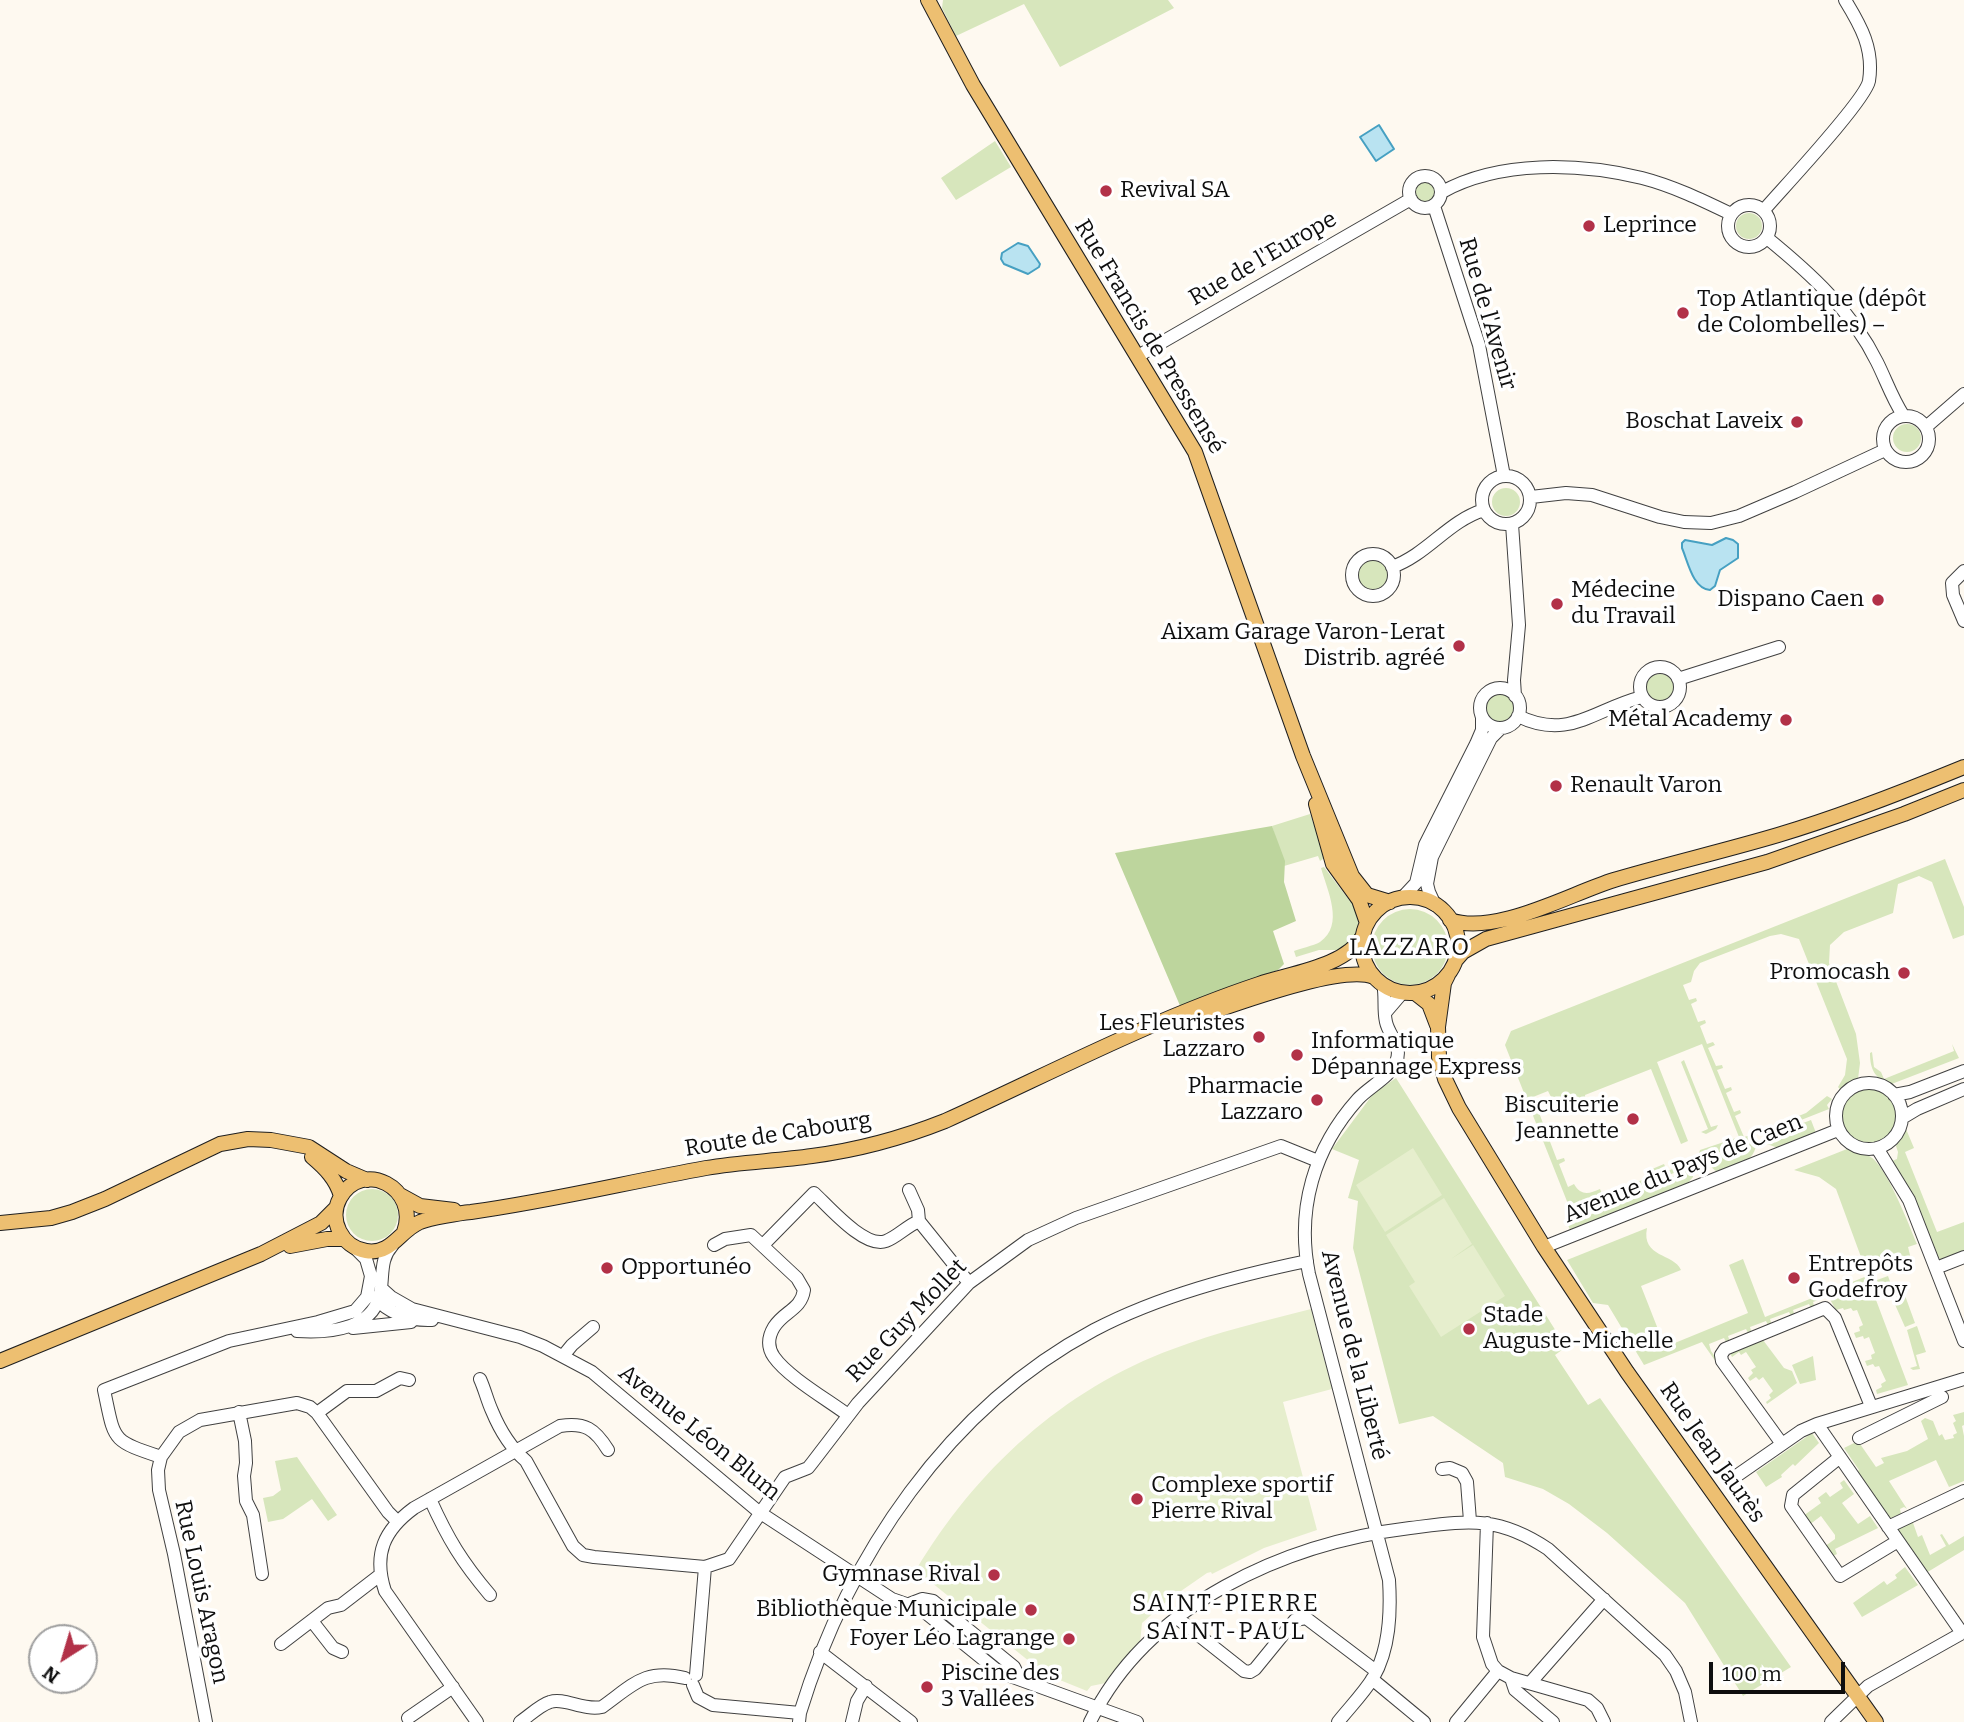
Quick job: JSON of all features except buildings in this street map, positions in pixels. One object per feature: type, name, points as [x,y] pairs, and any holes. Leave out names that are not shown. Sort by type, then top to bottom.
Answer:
[{"type":"main road","name":"Rue Francis de Pressensé","points":[[928,0],[973,85],[1078,262],[1180,425],[1204,474],[1303,756]]},
{"type":"main road","points":[[1303,756],[1358,886],[1373,898],[1416,898],[1435,905],[1450,920],[1457,939],[1456,960]]},
{"type":"main road","points":[[1303,756],[1328,852],[1340,877],[1363,909],[1364,958],[1378,980]]},
{"type":"main road","points":[[1450,920],[1474,924],[1513,916],[1617,880],[1781,834],[1887,798],[1964,767]]},
{"type":"main road","points":[[1409,993],[1433,987],[1447,975],[1464,951],[1486,939],[1779,858],[1964,790]]},
{"type":"main road","points":[[1119,1041],[1182,1012],[1343,957],[1356,947],[1381,907],[1396,900]]},
{"type":"main road","points":[[1119,1041],[1351,973],[1366,973],[1429,1004],[1438,1027]]},
{"type":"main road","name":"Rue Jean Jaurès","points":[[1447,975],[1438,1027],[1439,1057],[1452,1096],[1544,1247],[1627,1372],[1876,1722]]},
{"type":"main road","name":"Route de Cabourg","points":[[468,1212],[534,1203],[708,1168],[859,1148],[910,1135],[1119,1041]]},
{"type":"main road","points":[[0,1223],[51,1218],[72,1212],[220,1144],[248,1139],[309,1147],[346,1171],[367,1180],[387,1183],[399,1194],[424,1207],[468,1212]]},
{"type":"main road","points":[[289,1143],[322,1165],[335,1182],[338,1202],[336,1221],[349,1243]]},
{"type":"main road","points":[[0,1361],[261,1254],[321,1223],[350,1186],[367,1180]]},
{"type":"main road","points":[[399,1194],[407,1209],[404,1232]]},
{"type":"main road","points":[[261,1254],[302,1242],[349,1243],[372,1251],[392,1246],[404,1232],[424,1221],[468,1212]]},
{"type":"street","points":[[1764,210],[1851,109],[1868,84],[1870,55],[1865,34],[1845,0]]},
{"type":"street","points":[[1442,192],[1463,181],[1497,173],[1531,169],[1579,169],[1643,179],[1682,191],[1731,214]]},
{"type":"street","points":[[1421,176],[1436,179],[1442,192],[1440,200],[1434,206],[1420,208],[1411,199],[1410,185],[1421,176]]},
{"type":"street","name":"Rue de l'Europe","points":[[1138,356],[1411,199]]},
{"type":"street","points":[[1750,204],[1764,210],[1771,226],[1767,238],[1757,246],[1744,247],[1738,244],[1729,234],[1728,220],[1731,214],[1750,204]]},
{"type":"street","name":"Rue de l'Avenir","points":[[1434,206],[1479,345],[1504,476]]},
{"type":"street","points":[[1767,238],[1806,270],[1841,306],[1877,361],[1903,415]]},
{"type":"street","points":[[1926,427],[1964,394]]},
{"type":"street","points":[[1912,416],[1926,427],[1928,445],[1917,459],[1899,461],[1885,450],[1882,441],[1887,424],[1894,418],[1912,416]]},
{"type":"street","points":[[1531,497],[1566,493],[1592,495],[1660,517],[1684,522],[1711,523],[1739,516],[1885,450]]},
{"type":"street","points":[[1504,476],[1522,481],[1531,497],[1524,518],[1512,524],[1495,522],[1484,510],[1482,495],[1492,480],[1504,476]]},
{"type":"street","points":[[1392,567],[1413,558],[1461,519],[1484,510]]},
{"type":"street","points":[[1435,905],[1427,884],[1432,857],[1491,738],[1500,729],[1514,723],[1518,716],[1520,706],[1516,696],[1516,661],[1519,625],[1512,524]]},
{"type":"street","points":[[1964,571],[1952,583],[1952,595],[1964,621]]},
{"type":"street","points":[[1678,679],[1779,647]]},
{"type":"street","points":[[1396,900],[1416,883],[1425,845],[1482,730],[1479,709],[1481,700],[1507,676],[1516,661]]},
{"type":"street","points":[[1657,667],[1670,670],[1678,679],[1679,692],[1666,706],[1655,707],[1642,697],[1640,683],[1651,669],[1657,667]]},
{"type":"street","points":[[1495,689],[1503,689],[1516,696]]},
{"type":"street","points":[[1518,716],[1539,725],[1565,726],[1642,697]]},
{"type":"street","points":[[1482,718],[1489,726],[1500,729]]},
{"type":"street","name":"Avenue de la Liberté","points":[[1338,1722],[1371,1672],[1391,1617],[1388,1580],[1307,1261],[1304,1227],[1306,1203],[1318,1161],[1345,1115],[1397,1061],[1397,1046],[1387,1027],[1378,980]]},
{"type":"street","points":[[1385,1014],[1398,996],[1409,993]]},
{"type":"street","points":[[1894,1095],[1910,1092],[1964,1070]]},
{"type":"street","points":[[1866,1083],[1876,1084],[1894,1095],[1902,1118],[1894,1138],[1877,1148],[1859,1148],[1845,1140],[1835,1119],[1836,1108],[1847,1090],[1866,1083]]},
{"type":"street","points":[[1902,1118],[1916,1109],[1964,1089]]},
{"type":"street","name":"Avenue du Pays de Caen","points":[[1544,1247],[1838,1130]]},
{"type":"street","name":"Rue Guy Mollet","points":[[705,1567],[729,1559],[785,1477],[812,1463],[848,1415],[969,1283],[1028,1240],[1076,1218],[1281,1146],[1318,1161]]},
{"type":"street","points":[[1877,1148],[1909,1200],[1964,1341]]},
{"type":"street","points":[[909,1190],[918,1210],[919,1221],[969,1283]]},
{"type":"street","points":[[763,1245],[814,1193],[858,1234],[875,1243],[886,1241],[906,1226],[919,1221]]},
{"type":"street","points":[[714,1245],[725,1239],[751,1235],[797,1278],[804,1290],[803,1300],[775,1325],[768,1339],[773,1357],[848,1415]]},
{"type":"street","points":[[349,1243],[366,1259],[376,1293]]},
{"type":"street","points":[[349,1328],[370,1313],[384,1259],[392,1246]]},
{"type":"street","points":[[1936,1268],[1964,1257]]},
{"type":"street","points":[[480,1379],[491,1409],[515,1452],[526,1461],[573,1546],[583,1555],[705,1567],[691,1679],[698,1697],[713,1705],[799,1717],[820,1652],[887,1525],[942,1452],[1005,1390],[1048,1358],[1095,1330],[1144,1308],[1197,1289],[1307,1261]]},
{"type":"street","points":[[376,1293],[355,1311],[229,1341],[104,1390],[117,1438],[128,1446],[161,1457],[179,1432],[200,1420],[297,1402],[310,1407],[397,1521]]},
{"type":"street","name":"Avenue Léon Blum","points":[[376,1293],[389,1311],[398,1315],[425,1321],[450,1320]]},
{"type":"street","name":"Avenue Léon Blum","points":[[376,1293],[450,1320],[520,1337],[592,1372],[760,1512],[892,1599],[909,1604],[922,1599],[933,1601],[1014,1667],[1019,1678],[1137,1722]]},
{"type":"street","points":[[1782,1444],[1722,1361],[1721,1355],[1725,1349],[1825,1308],[1835,1318],[1888,1424]]},
{"type":"street","points":[[282,1330],[314,1332],[425,1321]]},
{"type":"street","points":[[563,1356],[588,1327]]},
{"type":"street","points":[[317,1413],[347,1391],[376,1391],[400,1378],[409,1380]]},
{"type":"street","points":[[1732,1479],[1801,1430],[1876,1404],[1964,1380]]},
{"type":"street","points":[[1915,1393],[1920,1409]]},
{"type":"street","points":[[1859,1437],[1942,1397]]},
{"type":"street","points":[[239,1412],[245,1441],[246,1501],[253,1515],[262,1574]]},
{"type":"street","points":[[477,1722],[385,1591],[380,1575],[379,1556],[383,1544],[397,1521],[430,1499],[560,1426],[575,1423],[583,1425],[599,1436],[608,1450]]},
{"type":"street","points":[[1817,1424],[1963,1633],[1868,1686],[1834,1721]]},
{"type":"street","name":"Rue Louis Aragon","points":[[161,1457],[158,1470],[159,1490],[206,1722]]},
{"type":"street","points":[[1840,1457],[1790,1499],[1791,1506],[1840,1576],[1898,1541]]},
{"type":"street","points":[[1442,1469],[1450,1468],[1462,1473],[1467,1482],[1470,1521]]},
{"type":"street","points":[[1888,1527],[1964,1490]]},
{"type":"street","points":[[430,1499],[448,1539],[490,1595]]},
{"type":"street","points":[[1090,1722],[1117,1678],[1138,1654],[1177,1618],[1227,1583],[1316,1548],[1377,1532],[1470,1521],[1514,1528],[1530,1537],[1548,1549],[1604,1599],[1665,1655],[1685,1692],[1691,1722]]},
{"type":"street","points":[[1487,1523],[1483,1637],[1492,1664],[1511,1678],[1588,1700],[1597,1708],[1604,1722]]},
{"type":"street","points":[[282,1644],[328,1608],[341,1605],[380,1575]]},
{"type":"street","points":[[1530,1683],[1604,1599]]},
{"type":"street","points":[[1177,1618],[1240,1670],[1250,1672],[1295,1620],[1300,1618],[1311,1621],[1424,1722]]},
{"type":"street","points":[[312,1621],[332,1648],[342,1652]]},
{"type":"street","points":[[820,1652],[911,1722]]},
{"type":"street","points":[[1456,1722],[1498,1671]]},
{"type":"street","points":[[520,1722],[548,1702],[557,1701],[594,1709],[602,1707],[649,1676],[672,1675],[691,1679]]},
{"type":"street","points":[[1511,1678],[1515,1690],[1553,1722]]},
{"type":"street","points":[[852,1722],[854,1710],[866,1686]]},
{"type":"street","points":[[408,1718],[453,1687]]},
{"type":"green space","points":[[943,0],[1168,0],[1174,8],[1060,67],[1024,4],[956,36],[942,8]]},
{"type":"green space","points":[[995,141],[1011,167],[956,200],[941,178]]},
{"type":"green space","points":[[1425,178],[1435,182],[1439,192],[1435,202],[1425,206],[1415,202],[1411,192],[1415,182]]},
{"type":"green space","points":[[1749,213],[1758,217],[1762,226],[1758,235],[1749,239],[1740,235],[1736,226],[1740,217]]},
{"type":"green space","points":[[1907,424],[1917,428],[1921,438],[1917,448],[1907,452],[1897,448],[1893,438],[1897,428]]},
{"type":"green space","points":[[1506,488],[1516,492],[1520,502],[1516,512],[1506,516],[1496,512],[1492,502],[1496,492]]},
{"type":"green space","points":[[1374,559],[1385,564],[1390,575],[1385,586],[1374,591],[1363,586],[1358,575],[1363,564]]},
{"type":"green space","points":[[1660,674],[1670,678],[1674,688],[1670,698],[1660,702],[1650,698],[1646,688],[1650,678]]},
{"type":"green space","points":[[1499,693],[1510,698],[1515,709],[1510,720],[1499,725],[1488,720],[1483,709],[1488,698]]},
{"type":"green space","points":[[1310,814],[1323,851],[1323,859],[1320,861],[1318,856],[1284,866],[1272,826]]},
{"type":"green space","points":[[1272,826],[1285,861],[1284,882],[1296,921],[1273,931],[1284,964],[1278,970],[1181,1008],[1115,853]]},
{"type":"green space","points":[[1945,859],[1964,907],[1964,935],[1953,939],[1932,882],[1919,876],[1898,884],[1893,913],[1844,932],[1830,945],[1829,963],[1856,1034],[1860,1063],[1858,1079],[1842,1092],[1838,1087],[1845,1075],[1847,1059],[1799,939],[1781,934],[1700,963],[1691,982],[1683,985],[1689,1000],[1696,998],[1697,1001],[1691,1004],[1698,1022],[1705,1020],[1706,1023],[1700,1026],[1707,1044],[1713,1042],[1715,1045],[1708,1048],[1716,1066],[1722,1065],[1723,1068],[1717,1070],[1725,1089],[1731,1087],[1732,1090],[1726,1093],[1734,1112],[1740,1110],[1741,1113],[1735,1116],[1744,1137],[1751,1135],[1755,1138],[1702,1159],[1700,1150],[1739,1137],[1702,1044],[1657,1062],[1688,1141],[1681,1144],[1651,1069],[1585,1095],[1586,1103],[1580,1105],[1559,1105],[1548,1091],[1533,1097],[1557,1160],[1564,1158],[1565,1161],[1559,1164],[1568,1187],[1574,1184],[1579,1191],[1586,1193],[1600,1189],[1603,1196],[1647,1178],[1645,1172],[1664,1164],[1667,1171],[1675,1168],[1672,1161],[1684,1159],[1691,1165],[1574,1219],[1505,1045],[1511,1031]]},
{"type":"green space","points":[[1324,867],[1349,900],[1354,902],[1360,918],[1360,928],[1343,950],[1319,950],[1296,957],[1294,951],[1320,942],[1332,926],[1332,907],[1321,868]]},
{"type":"green space","points":[[1418,909],[1431,915],[1442,926],[1448,939],[1446,962],[1431,979],[1418,985],[1402,985],[1389,979],[1374,962],[1372,939],[1378,926],[1395,911]]},
{"type":"green space","points":[[1952,1044],[1959,1058],[1889,1085],[1877,1076],[1872,1068],[1872,1052],[1874,1067],[1881,1072],[1884,1079],[1954,1051]]},
{"type":"green space","points":[[1684,1060],[1711,1127],[1718,1125],[1706,1134],[1701,1132],[1708,1129],[1681,1062]]},
{"type":"green space","points":[[1396,1078],[1566,1347],[1555,1355],[1588,1405],[1600,1398],[1791,1667],[1743,1696],[1685,1603],[1607,1533],[1569,1504],[1543,1489],[1505,1477],[1503,1463],[1433,1416],[1399,1424],[1353,1248],[1358,1201],[1348,1198],[1359,1160],[1332,1149],[1373,1094]]},
{"type":"green space","points":[[1869,1089],[1880,1091],[1889,1097],[1895,1106],[1895,1128],[1889,1137],[1880,1143],[1869,1145],[1858,1143],[1849,1137],[1843,1128],[1841,1117],[1843,1106],[1849,1097],[1858,1091]]},
{"type":"green space","points":[[1827,1096],[1832,1099],[1827,1105],[1829,1109],[1763,1135],[1766,1129],[1806,1113]]},
{"type":"green space","points":[[1811,1120],[1816,1133],[1778,1148],[1767,1144],[1764,1138]]},
{"type":"green space","points":[[1906,1129],[1914,1148],[1905,1152],[1937,1232],[1964,1222],[1964,1252],[1941,1260],[1938,1257],[1892,1161],[1897,1159],[1896,1146]]},
{"type":"green space","points":[[1756,1141],[1753,1154],[1737,1165],[1717,1172],[1704,1161]]},
{"type":"green space","points":[[1413,1148],[1442,1195],[1385,1232],[1356,1185]]},
{"type":"green space","points":[[1847,1149],[1869,1156],[1883,1170],[1917,1244],[1908,1247],[1911,1259],[1868,1276],[1836,1189],[1819,1177],[1794,1170]]},
{"type":"green space","points":[[1693,1167],[1693,1177],[1687,1184],[1570,1230],[1568,1225]]},
{"type":"green space","points":[[372,1189],[391,1196],[398,1215],[391,1234],[372,1241],[353,1234],[346,1215],[353,1196]]},
{"type":"green space","points":[[1444,1198],[1472,1244],[1451,1259],[1473,1245],[1505,1296],[1441,1337],[1409,1286],[1415,1282],[1386,1235]]},
{"type":"green space","points":[[1647,1228],[1646,1238],[1653,1250],[1672,1260],[1681,1270],[1641,1286],[1665,1347],[1748,1313],[1729,1265],[1743,1259],[1765,1317],[1867,1276],[1908,1385],[1877,1394],[1876,1390],[1886,1381],[1879,1366],[1867,1366],[1865,1361],[1872,1359],[1871,1355],[1875,1353],[1869,1337],[1856,1338],[1854,1333],[1860,1331],[1859,1327],[1863,1325],[1857,1310],[1836,1310],[1828,1296],[1813,1302],[1815,1309],[1812,1310],[1809,1304],[1793,1310],[1795,1317],[1792,1318],[1789,1312],[1770,1319],[1772,1326],[1769,1327],[1766,1321],[1750,1327],[1752,1334],[1749,1335],[1746,1329],[1728,1336],[1730,1342],[1727,1344],[1724,1338],[1709,1344],[1753,1415],[1702,1342],[1644,1365],[1608,1305],[1593,1303],[1567,1260]]},
{"type":"green space","points":[[1888,1276],[1894,1293],[1903,1290],[1915,1323],[1905,1327],[1885,1282],[1878,1284],[1877,1280]]},
{"type":"green space","name":"Complexe sportif Pierre Rival","points":[[1311,1309],[1332,1389],[1283,1402],[1317,1530],[1264,1548],[1212,1574],[1207,1573],[1168,1600],[1142,1623],[1140,1643],[1106,1683],[1091,1686],[1087,1691],[1045,1674],[916,1570],[939,1534],[994,1467],[1025,1437],[1095,1386],[1173,1349],[1241,1327]]},
{"type":"green space","points":[[1917,1326],[1926,1352],[1916,1355],[1920,1369],[1913,1370],[1910,1368],[1917,1366],[1907,1330]]},
{"type":"green space","points":[[1763,1340],[1784,1368],[1792,1371],[1797,1383],[1767,1404],[1773,1391],[1763,1377],[1750,1381],[1748,1378],[1753,1373],[1751,1370],[1756,1367],[1746,1352],[1741,1355],[1739,1352],[1732,1357],[1730,1353]]},
{"type":"green space","points":[[1813,1356],[1816,1380],[1800,1384],[1792,1365]]},
{"type":"green space","points":[[1964,1412],[1964,1481],[1949,1487],[1936,1460],[1889,1481],[1907,1509],[1900,1509],[1901,1514],[1888,1519],[1856,1472],[1859,1470],[1844,1448],[1858,1441],[1876,1467],[1884,1463],[1881,1458],[1907,1451],[1928,1439],[1921,1421],[1925,1418],[1933,1421],[1939,1436],[1942,1434],[1945,1440],[1954,1438],[1953,1435],[1957,1433],[1953,1415]]},
{"type":"green space","points":[[1812,1433],[1819,1443],[1795,1466],[1793,1464],[1781,1475],[1782,1477],[1766,1487],[1756,1472]]},
{"type":"green space","points":[[297,1457],[337,1515],[328,1521],[312,1499],[283,1519],[268,1522],[263,1498],[273,1496],[281,1490],[275,1461]]},
{"type":"green space","points":[[1844,1480],[1854,1494],[1842,1503],[1858,1524],[1870,1516],[1878,1528],[1835,1549],[1837,1554],[1831,1557],[1824,1547],[1835,1539],[1835,1535],[1821,1516],[1809,1525],[1803,1516],[1821,1503],[1818,1498],[1826,1492],[1830,1497],[1843,1488],[1840,1483]]},
{"type":"green space","points":[[1912,1520],[1918,1537],[1922,1535],[1930,1555],[1946,1546],[1940,1535],[1942,1534],[1949,1545],[1964,1536],[1964,1550],[1926,1573],[1897,1530]]},
{"type":"green space","points":[[1905,1567],[1918,1585],[1862,1617],[1853,1603],[1884,1581],[1887,1585],[1897,1578],[1895,1575]]},
{"type":"water","points":[[1379,125],[1394,149],[1376,161],[1360,137]]},
{"type":"water","points":[[1018,243],[1028,246],[1040,264],[1028,274],[1004,264],[1001,259],[1002,253]]},
{"type":"water","points":[[1726,538],[1738,544],[1738,558],[1720,570],[1715,586],[1710,590],[1704,588],[1692,574],[1682,543],[1685,540],[1712,545]]},
{"type":"place","name":"Revival SA","points":[[1106,191]]},
{"type":"place","name":"Leprince","points":[[1589,226]]},
{"type":"place","name":"Top Atlantique (dépôt de Colombelles) –","points":[[1683,313]]},
{"type":"place","name":"Boschat Laveix","points":[[1797,422]]},
{"type":"place","name":"Dispano Caen","points":[[1878,600]]},
{"type":"place","name":"Médecine du Travail","points":[[1557,604]]},
{"type":"place","name":"Aixam Garage Varon-Lerat Distrib. agréé","points":[[1459,646]]},
{"type":"place","name":"Métal Academy","points":[[1786,720]]},
{"type":"place","name":"Renault Varon","points":[[1556,786]]},
{"type":"place","name":"Promocash","points":[[1904,973]]},
{"type":"place","name":"Les Fleuristes Lazzaro","points":[[1259,1037]]},
{"type":"place","name":"Informatique Dépannage Express","points":[[1297,1055]]},
{"type":"place","name":"Pharmacie Lazzaro","points":[[1317,1100]]},
{"type":"place","name":"Biscuiterie Jeannette","points":[[1633,1119]]},
{"type":"place","name":"Opportunéo","points":[[607,1268]]},
{"type":"place","name":"Entrepôts Godefroy","points":[[1794,1278]]},
{"type":"place","name":"Stade Auguste-Michelle","points":[[1469,1329]]},
{"type":"place","name":"Complexe sportif Pierre Rival","points":[[1137,1499]]},
{"type":"place","name":"Gymnase Rival","points":[[994,1575]]},
{"type":"place","name":"Bibliothèque Municipale","points":[[1031,1610]]},
{"type":"place","name":"Foyer Léo Lagrange","points":[[1069,1639]]},
{"type":"place","name":"Piscine des 3 Vallées","points":[[927,1687]]},
{"type":"district","name":"LAZZARO","points":[[1410,948]]},
{"type":"district","name":"SAINT-PIERRE SAINT-PAUL","points":[[1226,1618]]}]
